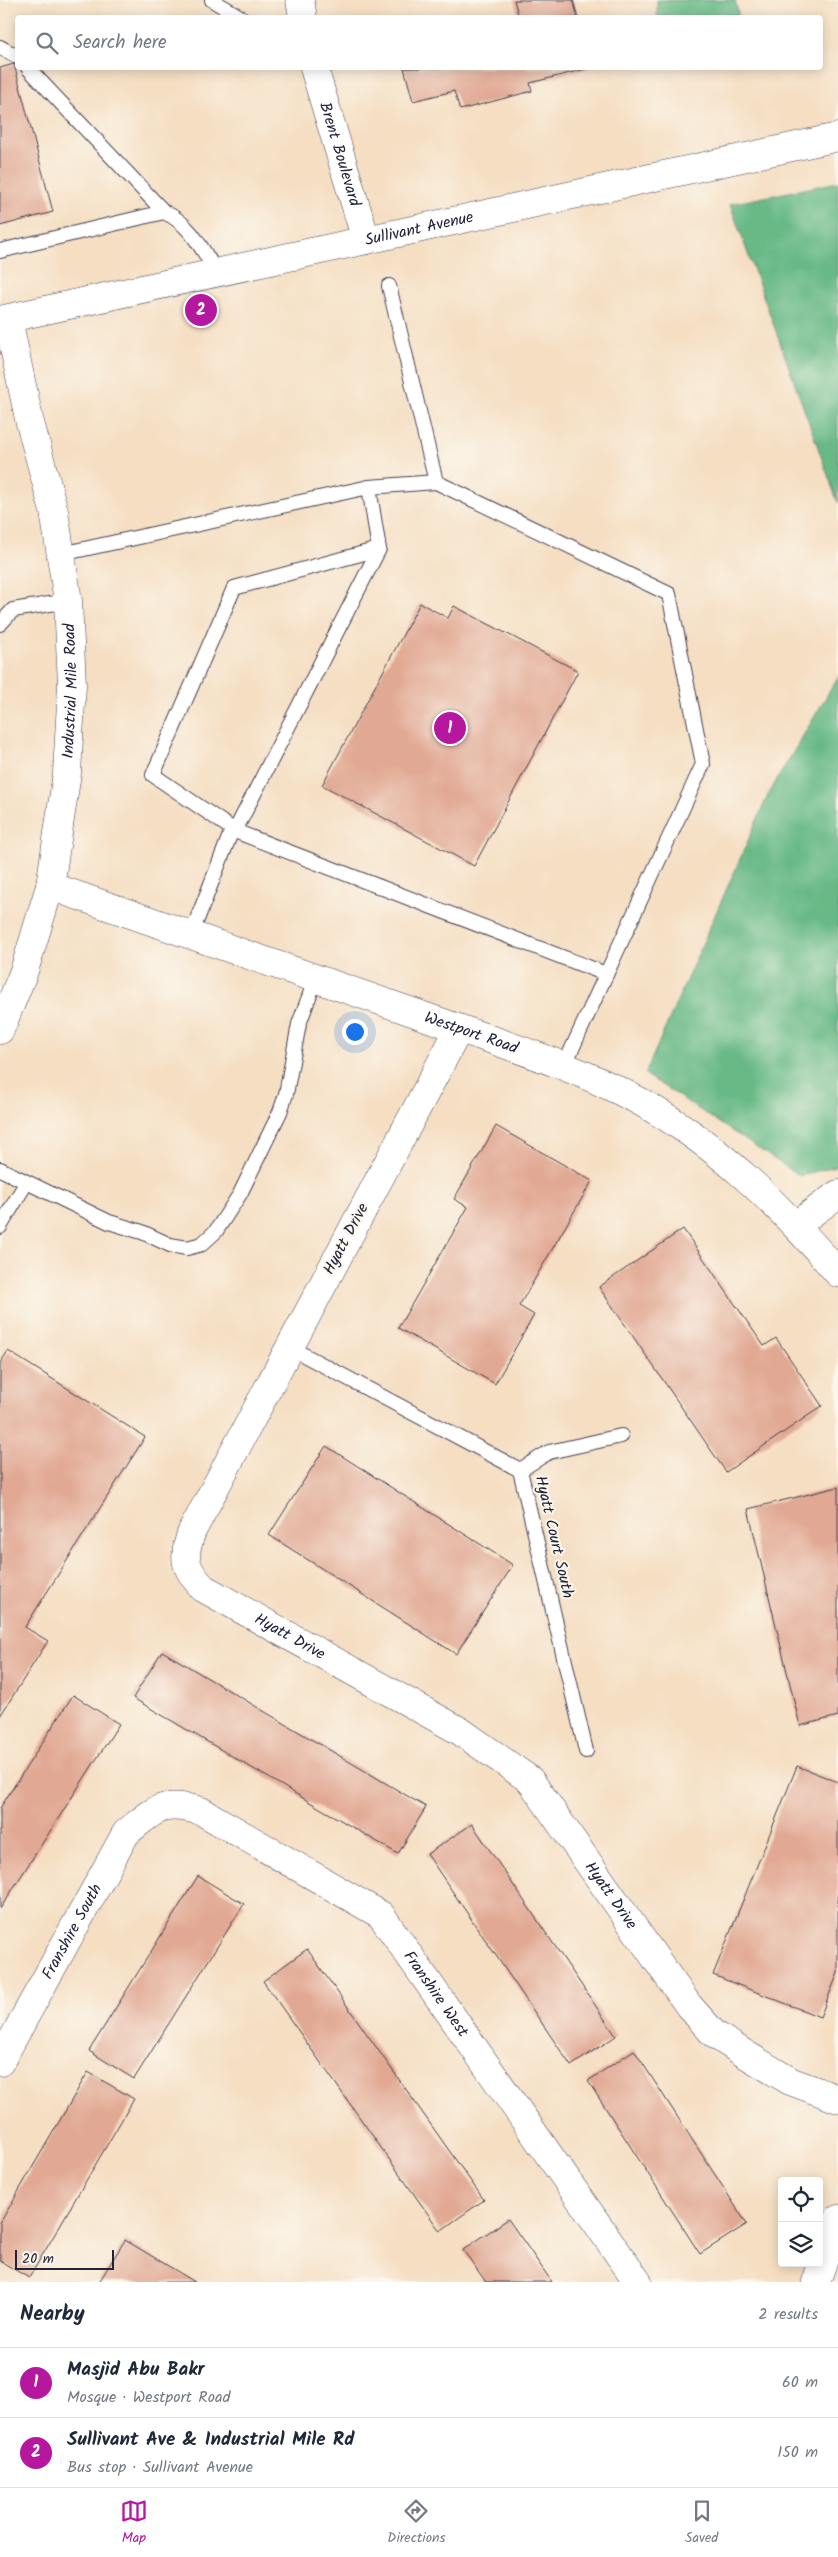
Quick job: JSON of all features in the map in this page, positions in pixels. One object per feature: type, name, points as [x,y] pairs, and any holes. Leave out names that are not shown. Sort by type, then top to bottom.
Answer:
[{"type":"street","points":[[300,0],[302,15]]},
{"type":"street","name":"Brent Boulevard","points":[[315,70],[366,240]]},
{"type":"street","name":"Sullivant Avenue","points":[[4,319],[838,137]]},
{"type":"street","name":"Industrial Mile Road","points":[[0,1030],[24,971],[50,886],[67,773],[72,686],[68,601],[47,478],[29,419],[4,319]]},
{"type":"street","name":"Westport Road","points":[[50,886],[564,1066],[640,1102],[705,1144],[754,1183],[796,1225],[838,1273]]},
{"type":"street","name":"Hyatt Drive","points":[[458,1029],[192,1530],[185,1551],[189,1572],[203,1588],[460,1731],[530,1780],[689,2006],[714,2034],[790,2081],[838,2099]]},
{"type":"street","points":[[796,1225],[838,1194]]},
{"type":"street","name":"Franshire West","points":[[154,1810],[178,1805],[201,1811],[381,1915],[638,2282]]},
{"type":"street","name":"Franshire South","points":[[0,2062],[126,1833],[154,1810]]},
{"type":"street","points":[[818,2282],[838,2219]]},
{"type":"lane","points":[[212,0],[237,15]]},
{"type":"lane","points":[[0,47],[15,55]]},
{"type":"lane","points":[[30,70],[164,212],[179,218],[194,236],[216,273]]},
{"type":"lane","points":[[0,251],[164,212]]},
{"type":"lane","points":[[389,286],[436,482]]},
{"type":"lane","points":[[61,554],[369,487],[436,482],[669,594],[703,764],[564,1066]]},
{"type":"lane","points":[[236,831],[379,548],[369,487]]},
{"type":"lane","points":[[379,548],[234,588],[153,775],[236,831],[606,974]]},
{"type":"lane","points":[[0,624],[13,610],[68,601]]},
{"type":"lane","points":[[191,935],[232,830],[236,831]]},
{"type":"lane","points":[[0,1169],[108,1222],[142,1232],[170,1245],[187,1248],[202,1244],[216,1230],[240,1194],[280,1112],[286,1094],[299,1024],[316,978]]},
{"type":"lane","points":[[0,1227],[26,1183]]},
{"type":"lane","name":"Hyatt Court South","points":[[288,1347],[520,1470],[586,1751]]},
{"type":"lane","points":[[520,1470],[549,1452],[621,1436]]},
{"type":"green space","points":[[657,0],[735,0],[739,15],[657,15]]},
{"type":"green space","points":[[838,182],[838,503],[730,204]]},
{"type":"green space","points":[[838,677],[838,1165],[800,1176],[645,1074],[769,793]]},
{"type":"building","points":[[514,0],[573,0],[577,15],[518,15]]},
{"type":"building","points":[[14,64],[53,212],[0,226],[0,68]]},
{"type":"building","points":[[405,70],[582,70],[530,83],[532,91],[460,110],[454,91],[413,101]]},
{"type":"building","points":[[420,603],[448,618],[454,606],[578,671],[474,866],[322,785]]},
{"type":"building","points":[[496,1126],[592,1181],[519,1306],[534,1315],[495,1384],[398,1328],[468,1207],[454,1199]]},
{"type":"building","points":[[683,1229],[764,1346],[776,1338],[822,1406],[726,1472],[599,1287]]},
{"type":"building","points":[[8,1351],[145,1437],[25,1627],[48,1641],[0,1716],[0,1363]]},
{"type":"building","points":[[326,1446],[513,1565],[456,1654],[269,1535]]},
{"type":"building","points":[[838,1487],[838,1716],[800,1726],[748,1509]]},
{"type":"building","points":[[162,1651],[426,1807],[398,1854],[133,1698]]},
{"type":"building","points":[[73,1695],[119,1724],[0,1909],[0,1808]]},
{"type":"building","points":[[797,1766],[838,1782],[838,1973],[820,2017],[713,1975]]},
{"type":"building","points":[[472,1824],[616,2036],[571,2066],[427,1854]]},
{"type":"building","points":[[198,1876],[244,1904],[134,2079],[89,2051]]},
{"type":"building","points":[[307,1949],[484,2200],[440,2231],[263,1981]]},
{"type":"building","points":[[634,2050],[747,2224],[700,2254],[588,2081]]},
{"type":"building","points":[[88,2072],[134,2099],[29,2278],[0,2261],[0,2223]]},
{"type":"building","points":[[508,2219],[552,2282],[486,2282],[463,2250]]},
{"type":"building","points":[[125,2240],[195,2282],[99,2282]]},
{"type":"place","name":"Sullivant Ave & Industrial Mile Rd","points":[[201,310]]},
{"type":"place","name":"Masjid Abu Bakr","points":[[450,728]]}]
